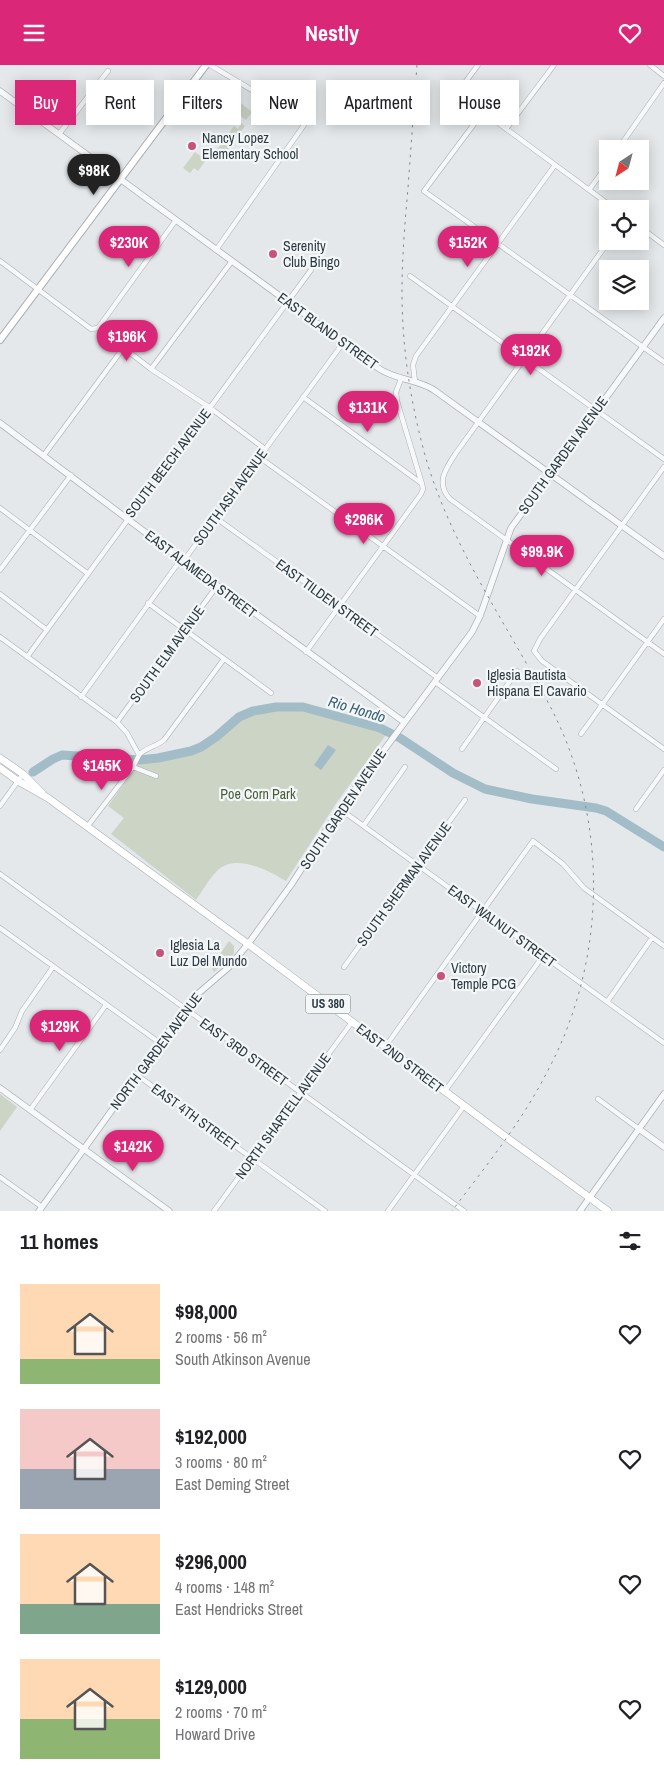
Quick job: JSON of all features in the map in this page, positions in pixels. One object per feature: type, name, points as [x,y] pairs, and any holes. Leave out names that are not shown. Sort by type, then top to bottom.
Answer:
[{"type":"main road","points":[[1,337],[206,65]]},
{"type":"main road","name":"EAST 2ND STREET","points":[[0,758],[23,774],[48,799]]},
{"type":"main road","name":"EAST 2ND STREET","points":[[0,768],[48,799],[248,944],[608,1211]]},
{"type":"street","points":[[210,65],[251,89]]},
{"type":"street","points":[[467,80],[478,65]]},
{"type":"street","points":[[506,129],[554,65]]},
{"type":"street","points":[[650,65],[664,76]]},
{"type":"street","points":[[59,134],[108,71]]},
{"type":"street","points":[[624,140],[664,83]]},
{"type":"street","name":"EAST BLAND STREET","points":[[0,91],[383,372],[431,388],[664,556]]},
{"type":"street","points":[[216,250],[304,125]]},
{"type":"street","points":[[473,125],[424,191],[664,362]]},
{"type":"street","points":[[501,125],[603,200]]},
{"type":"street","points":[[415,382],[414,359],[555,165]]},
{"type":"street","points":[[589,190],[599,176]]},
{"type":"street","points":[[98,328],[176,220]]},
{"type":"street","points":[[649,234],[664,245]]},
{"type":"street","points":[[602,250],[445,469],[442,477],[443,485],[450,499],[664,654]]},
{"type":"street","points":[[0,261],[91,329],[98,328],[151,369],[209,407],[265,449]]},
{"type":"street","points":[[151,369],[232,261]]},
{"type":"street","name":"SOUTH BEECH AVENUE","points":[[27,657],[127,518],[311,270]]},
{"type":"street","points":[[410,276],[664,459]]},
{"type":"street","name":"SOUTH GARDEN AVENUE","points":[[298,875],[340,809],[472,632],[480,617],[506,539],[514,523],[664,318]]},
{"type":"street","name":"SOUTH ASH AVENUE","points":[[81,697],[148,603],[216,518],[343,343]]},
{"type":"street","points":[[44,455],[124,347]]},
{"type":"street","points":[[306,652],[423,489],[397,401],[396,392],[401,379]]},
{"type":"street","points":[[303,397],[422,484]]},
{"type":"street","name":"EAST ALAMEDA STREET","points":[[0,423],[306,652],[404,722]]},
{"type":"street","points":[[259,457],[480,617]]},
{"type":"street","points":[[664,467],[540,639],[534,651],[542,661],[664,749]]},
{"type":"street","points":[[0,570],[71,475]]},
{"type":"street","points":[[0,508],[87,573]]},
{"type":"street","name":"EAST TILDEN STREET","points":[[216,518],[556,769]]},
{"type":"street","name":"SOUTH ELM AVENUE","points":[[117,722],[217,586]]},
{"type":"street","points":[[0,594],[47,630]]},
{"type":"street","points":[[148,603],[271,693]]},
{"type":"street","points":[[580,734],[664,619]]},
{"type":"street","points":[[0,637],[117,722],[127,733],[139,756]]},
{"type":"street","points":[[87,827],[134,766],[139,756],[146,749],[162,742],[224,659]]},
{"type":"street","points":[[462,749],[516,671]]},
{"type":"street","points":[[134,766],[156,775]]},
{"type":"street","points":[[364,825],[405,767]]},
{"type":"street","points":[[636,809],[664,770]]},
{"type":"street","points":[[0,806],[23,774]]},
{"type":"street","name":"SOUTH SHERMAN AVENUE","points":[[344,967],[464,801]]},
{"type":"street","name":"EAST WALNUT STREET","points":[[340,809],[664,1043]]},
{"type":"street","points":[[385,1047],[533,841],[563,863],[584,888],[664,946]]},
{"type":"street","name":"EAST 3RD STREET","points":[[0,875],[464,1211]]},
{"type":"street","name":"NORTH GARDEN AVENUE","points":[[40,1209],[185,1009],[199,992],[233,963],[298,875]]},
{"type":"street","points":[[0,928],[160,1043]]},
{"type":"street","points":[[606,1002],[652,938]]},
{"type":"street","points":[[445,1091],[543,955]]},
{"type":"street","points":[[0,1050],[14,1030],[25,1006],[53,967]]},
{"type":"street","points":[[30,1110],[106,1005]]},
{"type":"street","name":"NORTH SHARTELL AVENUE","points":[[214,1211],[352,1022]]},
{"type":"street","name":"EAST 4TH STREET","points":[[137,1075],[325,1211]]},
{"type":"street","points":[[0,1089],[169,1211]]},
{"type":"street","points":[[580,1211],[664,1094]]},
{"type":"street","points":[[598,1099],[664,1147]]},
{"type":"street","points":[[388,1211],[464,1106]]},
{"type":"street","points":[[0,1177],[40,1209]]},
{"type":"green space","points":[[241,103],[251,111],[246,120],[241,116]]},
{"type":"green space","points":[[241,123],[245,126],[220,160],[213,155],[234,126],[238,129]]},
{"type":"green space","points":[[195,152],[206,160],[198,171],[194,168],[190,173],[183,168]]},
{"type":"green space","name":"Poe Corn Park","points":[[290,706],[313,709],[374,725],[388,732],[337,802],[286,881],[261,868],[242,863],[233,863],[217,871],[196,900],[111,834],[124,818],[108,806],[141,760],[191,751],[201,747],[246,713],[264,708]]},
{"type":"green space","points":[[229,941],[234,946],[234,954],[214,972],[211,967]]},
{"type":"green space","points":[[0,1094],[17,1107],[0,1131]]},
{"type":"water","points":[[328,745],[336,750],[321,770],[314,765]]},
{"type":"waterway","name":"Rio Hondo","points":[[33,772],[62,755],[139,760],[191,751],[216,737],[239,717],[253,711],[276,707],[303,707],[380,728],[400,738],[453,773],[485,789],[606,811],[664,847]]},
{"type":"railway","points":[[417,65],[402,292],[408,378],[416,420],[438,495],[452,526],[483,588],[551,708],[570,752],[584,798],[591,844],[594,892],[590,939],[581,986],[566,1031],[546,1074],[525,1110],[452,1211]]},
{"type":"place","name":"Nancy Lopez Elementary School","points":[[192,146]]},
{"type":"place","name":"Serenity Club Bingo","points":[[273,254]]},
{"type":"place","name":"Iglesia Bautista Hispana El Cavario","points":[[477,683]]},
{"type":"place","name":"Iglesia La Luz Del Mundo","points":[[160,953]]},
{"type":"place","name":"Victory Temple PCG","points":[[441,976]]}]
